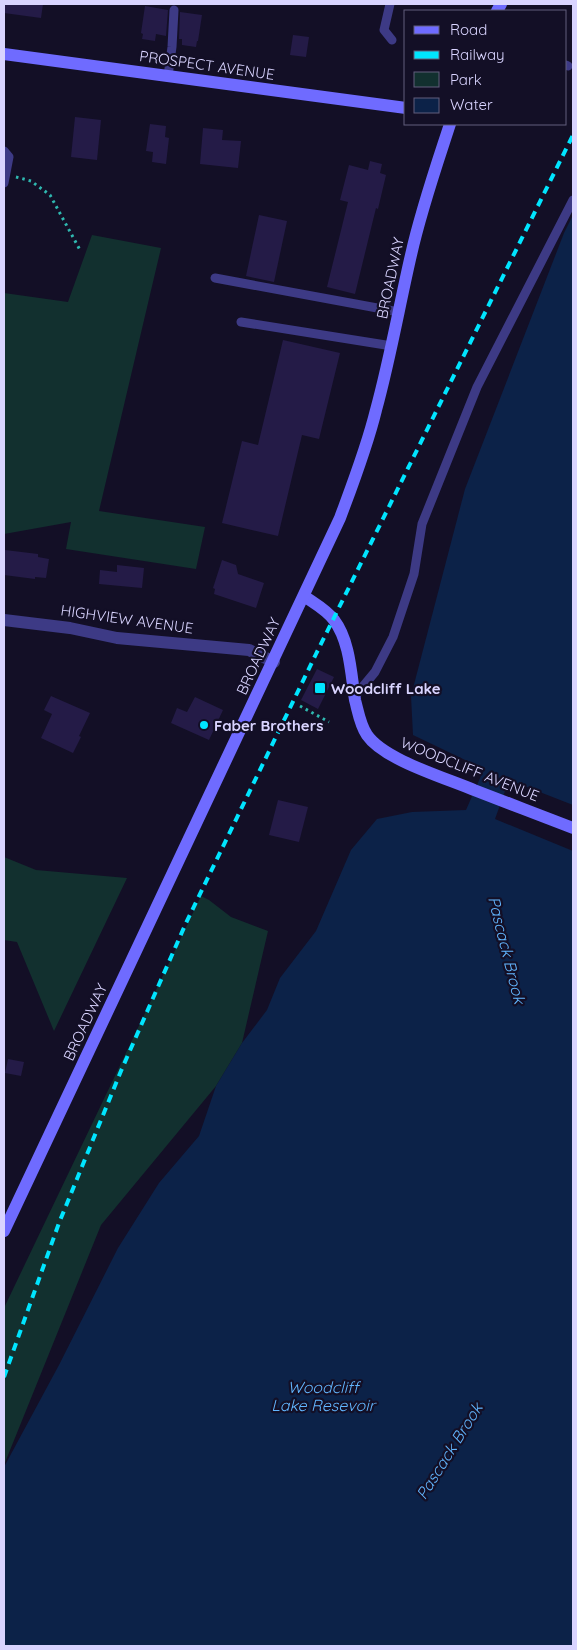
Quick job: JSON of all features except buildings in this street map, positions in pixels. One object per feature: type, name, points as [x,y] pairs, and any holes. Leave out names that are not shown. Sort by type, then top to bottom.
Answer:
[{"type":"main road","name":"PROSPECT AVENUE","points":[[4,54],[404,108]]},
{"type":"main road","name":"BROADWAY","points":[[4,1231],[274,662],[340,518],[376,412],[411,254],[428,191],[450,125]]},
{"type":"main road","name":"WOODCLIFF AVENUE","points":[[304,596],[321,607],[334,619],[347,652],[361,724],[366,735],[373,742],[401,760],[573,828]]},
{"type":"street","name":"HIGHVIEW AVENUE","points":[[4,620],[70,628],[117,638],[249,650],[274,662]]},
{"type":"lane","points":[[390,4],[384,30],[392,40]]},
{"type":"lane","points":[[168,76],[174,10]]},
{"type":"lane","points":[[4,151],[9,157],[5,179]]},
{"type":"lane","points":[[355,696],[376,672],[393,637],[414,574],[422,524],[477,387],[573,200]]},
{"type":"lane","points":[[215,278],[399,312]]},
{"type":"lane","points":[[241,322],[392,346]]},
{"type":"path","points":[[5,179],[31,181],[50,195],[80,250]]},
{"type":"path","points":[[300,706],[329,722]]},
{"type":"green space","points":[[92,235],[161,248],[99,511],[205,527],[196,569],[66,549],[71,522],[4,534],[4,293],[68,302]]},
{"type":"green space","points":[[4,857],[36,870],[127,878],[54,1031],[17,942],[4,940]]},
{"type":"green space","points":[[201,896],[231,917],[268,931],[242,1043],[216,1086],[101,1225],[4,1465],[4,1308]]},
{"type":"water","name":"Woodcliff Lake Resevoir","points":[[573,215],[573,805],[509,780],[495,819],[573,851],[573,1646],[4,1646],[4,1467],[59,1365],[118,1248],[159,1183],[199,1136],[216,1086],[242,1043],[267,1010],[280,978],[316,931],[351,850],[377,819],[412,812],[466,810],[484,769],[413,735],[411,696],[465,489],[564,233]]},
{"type":"railway","points":[[4,1377],[59,1223],[121,1071],[186,923],[316,654],[573,135]]},
{"type":"place","name":"Woodcliff Lake","points":[[320,688]]},
{"type":"place","name":"Faber Brothers","points":[[204,725]]},
{"type":"water label","name":"Pascack Brook","points":[[507,950]]},
{"type":"water label","name":"Pascack Brook","points":[[449,1451]]}]
